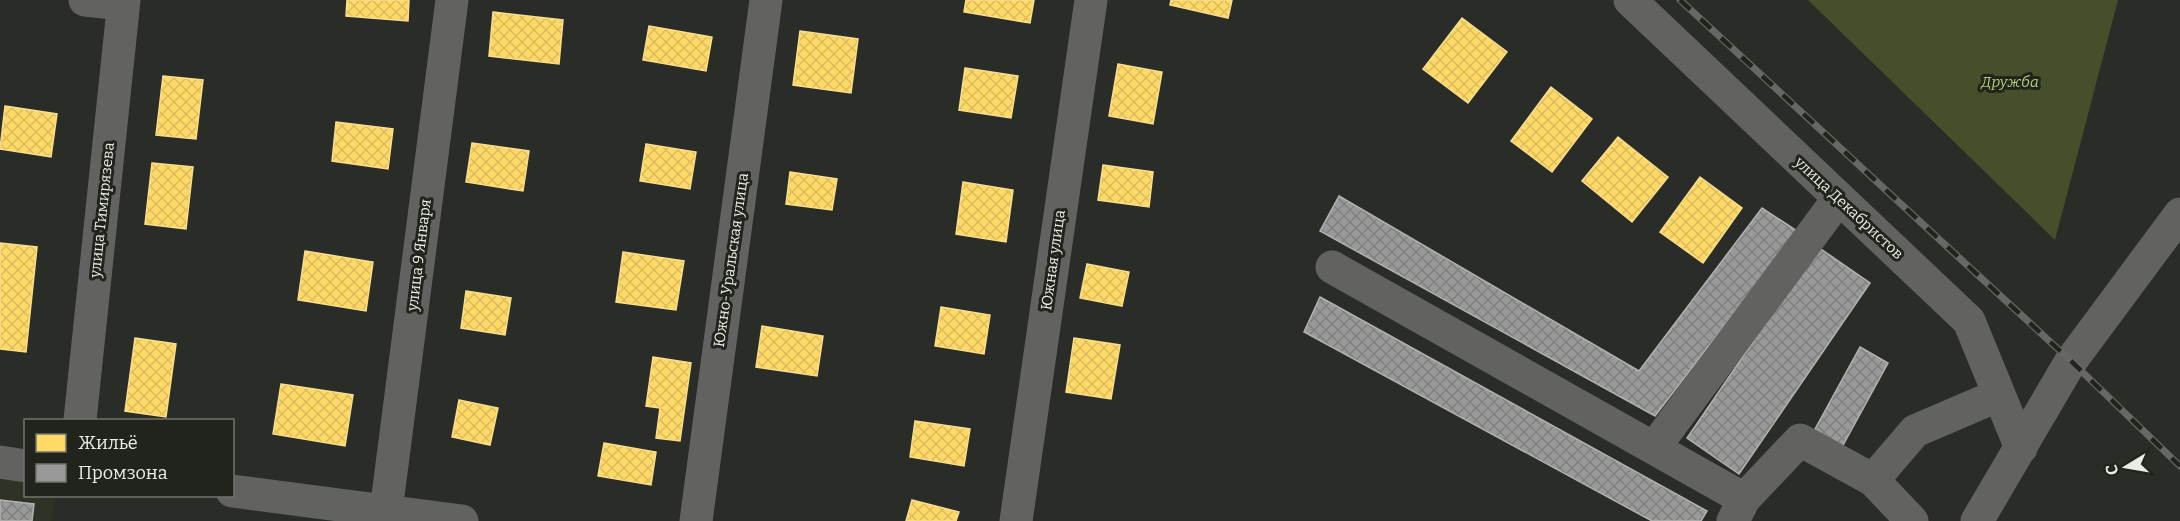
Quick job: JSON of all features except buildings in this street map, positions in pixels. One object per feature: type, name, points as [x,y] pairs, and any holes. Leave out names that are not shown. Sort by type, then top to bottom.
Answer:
[{"type":"street","points":[[85,0],[123,2]]},
{"type":"street","name":"улица 9 Января","points":[[386,511],[452,0]]},
{"type":"street","name":"Южно-Уральская улица","points":[[696,521],[765,0]]},
{"type":"street","name":"Южная улица","points":[[1016,521],[1091,0]]},
{"type":"street","name":"улица Декабристов","points":[[1630,0],[1969,321],[2021,448]]},
{"type":"street","name":"улица Тимирязева","points":[[80,419],[123,2]]},
{"type":"street","points":[[1654,448],[1839,198]]},
{"type":"street","points":[[1977,521],[2071,361],[2180,214]]},
{"type":"street","points":[[1332,267],[1654,448],[1739,510],[1800,440],[1873,480],[1912,521]]},
{"type":"street","points":[[1873,480],[1915,431],[1999,395]]},
{"type":"street","points":[[0,462],[24,466]]},
{"type":"street","points":[[234,492],[275,508],[386,511],[462,521]]},
{"type":"shaded area","points":[[0,476],[24,480],[24,497],[55,497],[51,521],[0,521]]},
{"type":"green space","name":"Дружба","points":[[1808,0],[2118,0],[2055,240]]},
{"type":"railway","points":[[1680,0],[2071,361],[2180,466]]}]
